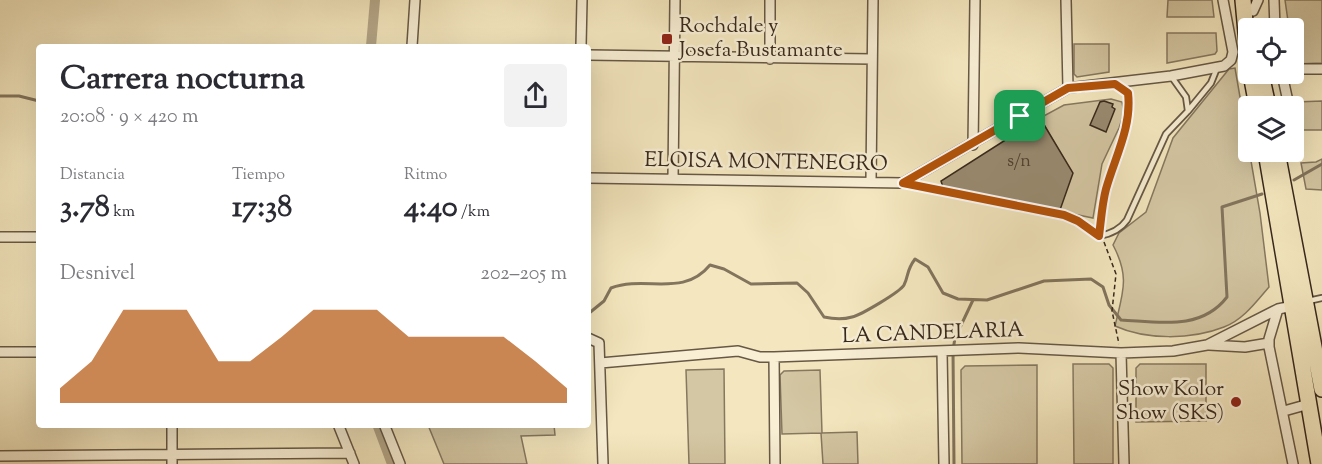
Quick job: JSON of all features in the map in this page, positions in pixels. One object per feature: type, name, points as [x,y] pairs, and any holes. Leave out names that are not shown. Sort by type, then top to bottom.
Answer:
[{"type":"main road","points":[[1248,18],[1252,3]]},
{"type":"main road","points":[[1252,3],[1254,18]]},
{"type":"main road","points":[[1268,162],[1320,464]]},
{"type":"main road","points":[[1278,162],[1292,305],[1322,389]]},
{"type":"street","points":[[412,44],[415,0]]},
{"type":"street","points":[[582,0],[582,44]]},
{"type":"street","points":[[673,179],[675,0]]},
{"type":"street","points":[[770,0],[770,59]]},
{"type":"street","points":[[872,181],[873,0]]},
{"type":"street","points":[[973,145],[975,0]]},
{"type":"street","points":[[1066,0],[1068,88]]},
{"type":"street","points":[[1223,0],[1238,47]]},
{"type":"street","points":[[1274,0],[1275,18]]},
{"type":"street","points":[[591,55],[872,59]]},
{"type":"street","points":[[1217,68],[1238,55]]},
{"type":"street","name":"ELOISA MONTENEGRO","points":[[591,178],[903,183],[973,145],[1068,88],[1172,76],[1217,68]]},
{"type":"street","points":[[1304,69],[1322,69]]},
{"type":"street","points":[[0,237],[36,237]]},
{"type":"street","points":[[1292,305],[1269,343],[1293,464]]},
{"type":"street","name":"LA CANDELARIA","points":[[600,363],[738,351],[760,357],[774,357],[1019,348],[1121,352],[1173,351],[1207,345],[1292,305]]},
{"type":"street","points":[[591,339],[599,343],[603,464]]},
{"type":"street","points":[[1207,345],[1245,347],[1269,343]]},
{"type":"street","points":[[0,352],[36,352]]},
{"type":"street","points":[[942,352],[944,464]]},
{"type":"street","points":[[1121,352],[1124,464]]},
{"type":"street","points":[[774,357],[775,464]]},
{"type":"street","points":[[1284,411],[1309,404]]},
{"type":"street","points":[[172,428],[172,459]]},
{"type":"street","points":[[340,428],[354,464]]},
{"type":"street","points":[[386,428],[400,464]]},
{"type":"street","points":[[0,456],[172,459],[350,453]]},
{"type":"lane","points":[[903,183],[1064,215],[1078,221],[1099,236],[1121,228],[1127,220],[1166,134],[1188,111],[1210,82],[1217,68]]},
{"type":"lane","points":[[1172,76],[1186,97],[1188,111]]},
{"type":"lane","points":[[1292,305],[1322,298]]},
{"type":"path","points":[[1111,83],[1128,93],[1130,108],[1126,129],[1106,191],[1099,236],[1105,242],[1116,274],[1112,311],[1121,352]]},
{"type":"shaded area","points":[[1168,0],[1212,0],[1214,17],[1167,17]]},
{"type":"shaded area","points":[[1285,0],[1322,0],[1322,63],[1304,64],[1304,18],[1288,18]]},
{"type":"shaded area","points":[[1167,33],[1216,33],[1217,51],[1215,54],[1167,63]]},
{"type":"shaded area","points":[[1074,44],[1109,44],[1109,72],[1077,77],[1074,74]]},
{"type":"shaded area","points":[[1235,68],[1240,96],[1238,96],[1238,162],[1251,162],[1269,287],[1249,310],[1224,327],[1197,334],[1169,337],[1127,331],[1115,326],[1122,294],[1123,276],[1122,266],[1113,245],[1119,233],[1146,212],[1173,138],[1229,69]]},
{"type":"shaded area","points":[[1111,99],[1122,102],[1124,113],[1102,164],[1093,218],[1059,211],[1072,173],[1040,118],[1064,105]]},
{"type":"shaded area","points":[[1322,101],[1322,130],[1304,130],[1304,102]]},
{"type":"shaded area","points":[[1322,159],[1322,190],[1306,189],[1301,163],[1316,162]]},
{"type":"shaded area","points":[[1073,364],[1109,364],[1113,368],[1113,464],[1074,464]]},
{"type":"shaded area","points":[[1140,364],[1206,364],[1206,421],[1136,422],[1136,368]]},
{"type":"shaded area","points":[[1037,365],[1037,464],[962,464],[961,370],[965,366]]},
{"type":"shaded area","points":[[724,369],[725,464],[689,464],[686,370]]},
{"type":"shaded area","points":[[820,370],[822,433],[857,432],[858,464],[823,464],[821,433],[782,434],[780,375],[784,371]]},
{"type":"shaded area","points":[[429,428],[554,428],[555,435],[521,436],[527,464],[444,464]]},
{"type":"building","points":[[1100,102],[1113,104],[1112,107],[1115,109],[1106,132],[1090,125]]},
{"type":"building","points":[[1040,118],[1073,173],[1060,210],[943,187],[941,181]]},
{"type":"waterway","points":[[371,44],[375,0]]},
{"type":"waterway","points":[[0,96],[19,96],[36,100]]},
{"type":"waterway","points":[[1294,180],[1322,164]]},
{"type":"waterway","points":[[591,312],[604,301],[611,288],[624,285],[688,281],[710,265],[724,269],[751,284],[797,283],[808,293],[824,317],[848,318],[871,308],[901,288],[915,259],[928,267],[943,293],[958,299],[987,300],[1044,281],[1091,279],[1103,287],[1109,305],[1121,320],[1164,323],[1192,320],[1217,308],[1227,297],[1222,207],[1262,194]]},
{"type":"waterway","points":[[954,464],[953,350],[955,338],[973,300]]},
{"type":"waterway","points":[[378,428],[392,464]]},
{"type":"place","name":"Rochdale y Josefa Bustamante","points":[[667,39]]},
{"type":"place","name":"Show Kolor Show (SKS)","points":[[1236,402]]},
{"type":"route","points":[[1111,83],[1128,93],[1130,108],[1126,129],[1106,191],[1099,236],[1078,221],[1064,215],[903,183],[973,145],[1020,116],[1068,88],[1111,83]]}]
